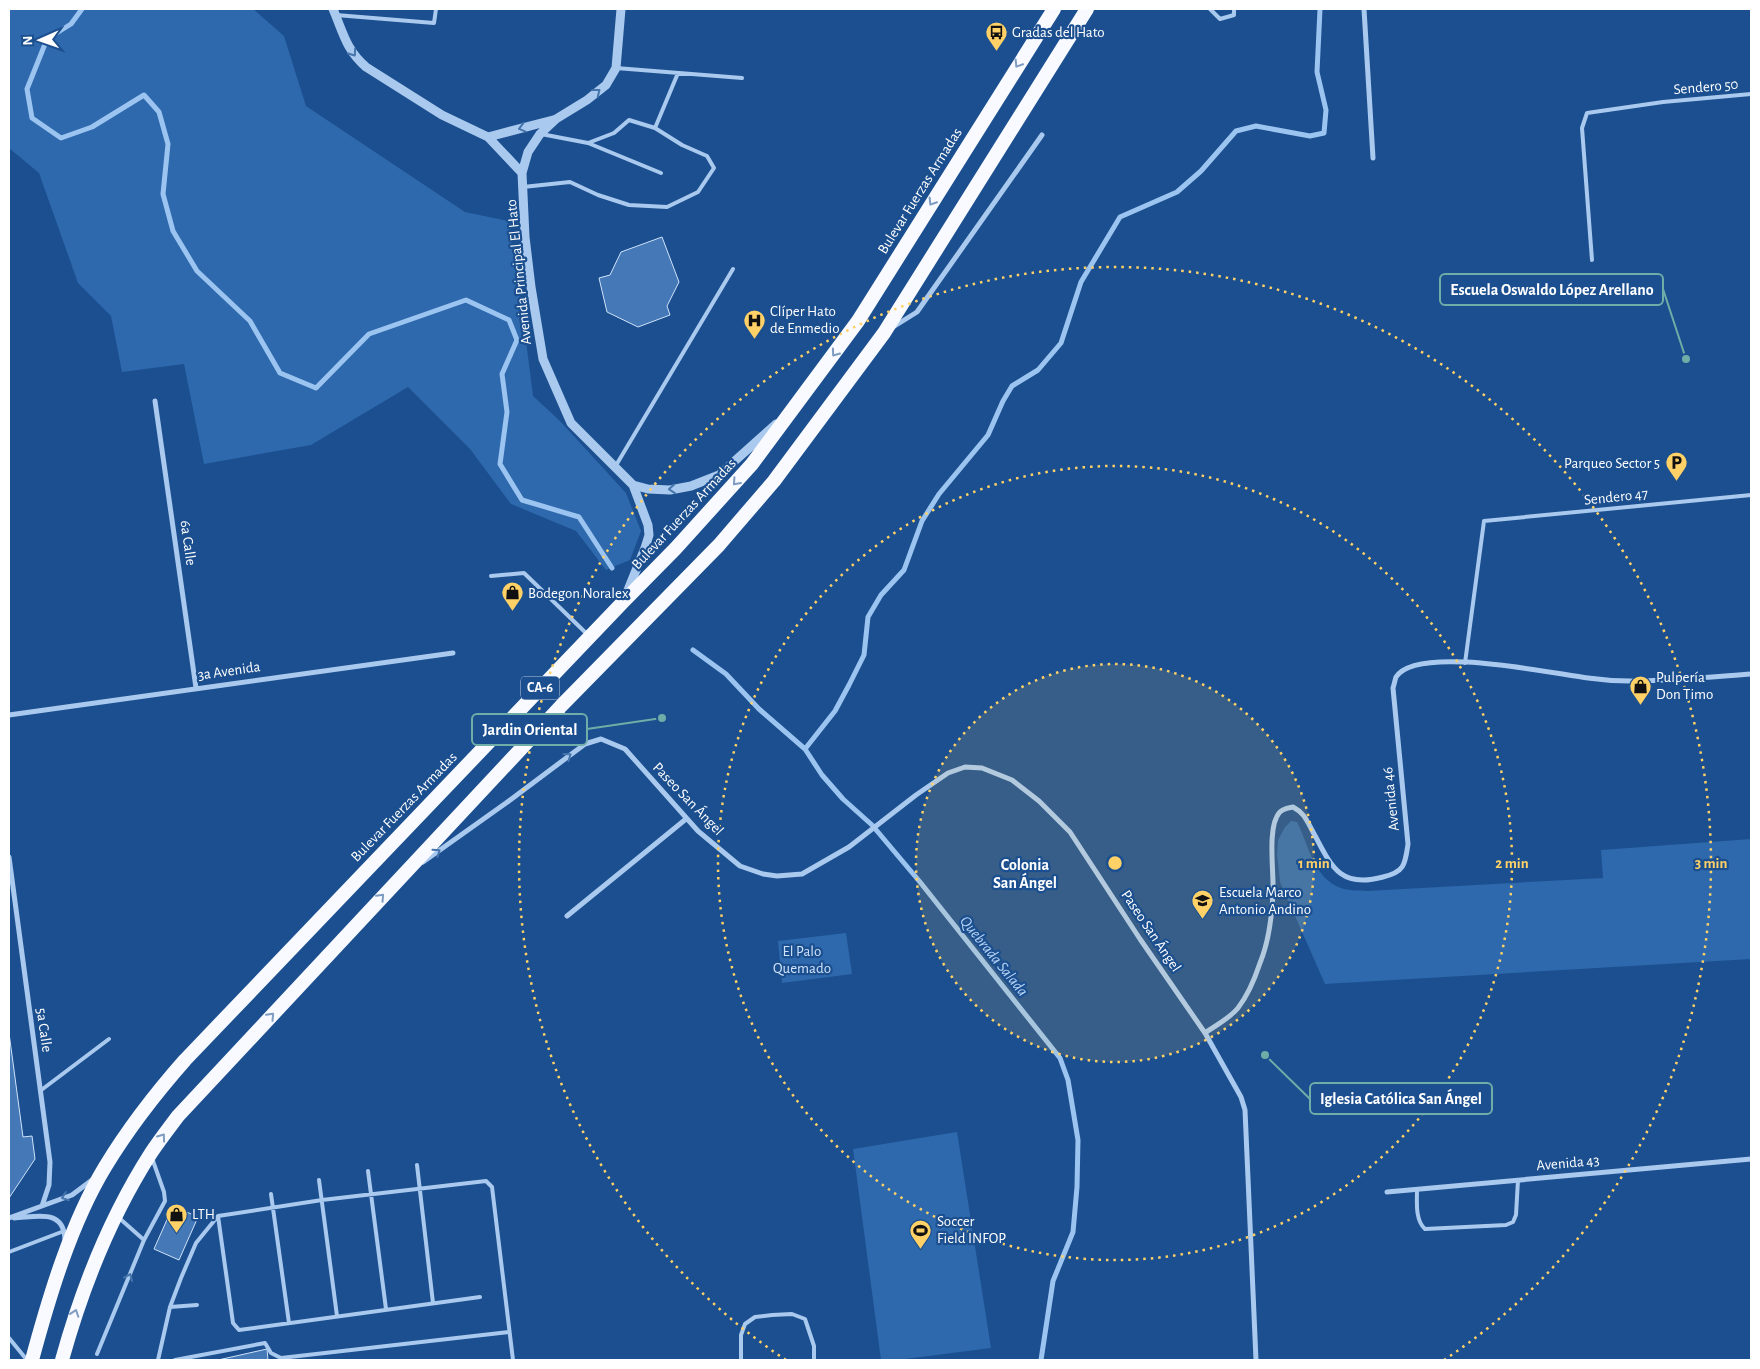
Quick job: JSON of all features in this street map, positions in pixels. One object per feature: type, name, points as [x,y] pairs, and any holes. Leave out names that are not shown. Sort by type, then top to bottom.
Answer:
[{"type":"highway","name":"Bulevar Fuerzas Armadas","points":[[32,1360],[44,1313],[61,1265],[85,1208],[104,1169],[130,1128],[157,1092],[185,1060],[676,548],[752,464],[858,321],[1054,9]]},
{"type":"highway","name":"CA-6","points":[[62,1360],[83,1291],[105,1239],[150,1153],[178,1116],[559,708],[719,545],[774,481],[884,333],[1043,76],[1087,9]]},
{"type":"street","points":[[616,68],[621,9]]},
{"type":"street","points":[[1364,9],[1373,158]]},
{"type":"street","points":[[334,12],[348,45],[355,57],[366,67],[442,115],[488,137],[522,173]]},
{"type":"street","name":"Avenida Principal El Hato","points":[[616,68],[606,85],[587,100],[556,119],[540,134],[528,152],[522,173],[525,237],[531,288],[543,359],[571,423],[633,485],[645,516],[649,535],[623,602]]},
{"type":"street","name":"Avenida Principal El Hato","points":[[488,137],[556,119]]},
{"type":"street","points":[[884,333],[917,312],[1042,134]]},
{"type":"street","name":"6a Calle","points":[[155,401],[196,688]]},
{"type":"street","points":[[633,485],[648,489],[670,490],[691,486],[719,474],[796,405]]},
{"type":"street","name":"3a Avenida","points":[[9,715],[452,653]]},
{"type":"street","name":"Avenida 46","points":[[1205,1033],[1238,1008],[1252,984],[1261,962],[1269,933],[1273,892],[1272,837],[1279,813],[1286,808],[1293,807],[1302,812],[1331,865],[1346,878],[1368,881],[1396,874],[1405,862],[1408,844],[1393,688],[1396,677],[1404,670],[1421,664],[1465,663],[1505,665],[1590,678],[1630,681],[1692,679],[1751,674]]},
{"type":"street","points":[[398,880],[585,744],[559,708]]},
{"type":"street","name":"Paseo San Ángel","points":[[585,744],[601,739],[625,749],[698,832],[740,866],[763,874],[777,876],[802,874],[849,847],[948,773],[964,767],[982,768],[1012,780],[1039,801],[1070,832],[1140,939],[1205,1033],[1241,1097],[1246,1110],[1256,1360]]},
{"type":"street","points":[[567,916],[686,819]]},
{"type":"street","name":"5a Calle","points":[[9,857],[50,1162],[49,1185],[42,1206]]},
{"type":"street","name":"Avenida 43","points":[[1387,1192],[1751,1159]]},
{"type":"street","points":[[61,1265],[64,1231],[60,1222],[51,1216],[9,1218],[72,1195],[104,1169]]},
{"type":"lane","points":[[334,12],[434,23],[436,9]]},
{"type":"lane","points":[[1210,9],[1220,19],[1232,17],[1234,9]]},
{"type":"lane","points":[[616,68],[742,78]]},
{"type":"lane","points":[[655,128],[678,73]]},
{"type":"lane","name":"Sendero 50","points":[[1592,260],[1582,128],[1587,113],[1663,102],[1751,94]]},
{"type":"lane","points":[[523,187],[570,182],[598,195],[629,205],[667,207],[698,192],[714,168],[707,156],[682,145],[655,128],[629,120],[614,133],[588,143]]},
{"type":"lane","points":[[540,134],[588,143],[661,173]]},
{"type":"lane","points":[[615,467],[733,269]]},
{"type":"lane","name":"Sendero 47","points":[[1465,663],[1484,520],[1751,495]]},
{"type":"lane","points":[[491,576],[524,573],[590,637]]},
{"type":"lane","points":[[40,1091],[109,1039]]},
{"type":"lane","points":[[96,1354],[144,1240],[165,1201],[164,1192],[150,1153]]},
{"type":"lane","points":[[417,1165],[433,1303]]},
{"type":"lane","points":[[368,1172],[386,1310]]},
{"type":"lane","points":[[319,1180],[337,1316]]},
{"type":"lane","points":[[158,1360],[170,1307],[181,1278],[196,1243],[218,1216],[322,1200],[486,1180],[492,1187],[513,1360]]},
{"type":"lane","points":[[1417,1189],[1418,1218],[1421,1226],[1425,1229],[1506,1225],[1513,1222],[1516,1215],[1518,1180]]},
{"type":"lane","points":[[272,1194],[289,1323]]},
{"type":"lane","points":[[116,1216],[144,1240]]},
{"type":"lane","points":[[218,1216],[233,1323],[239,1330],[480,1297]]},
{"type":"lane","points":[[9,1252],[64,1231]]},
{"type":"lane","points":[[170,1307],[197,1305]]},
{"type":"lane","points":[[741,1360],[742,1335],[745,1324],[755,1317],[792,1314],[805,1319],[814,1346],[814,1360]]},
{"type":"lane","points":[[175,1360],[265,1344],[271,1353],[281,1359],[509,1332]]},
{"type":"lane","points":[[9,1338],[27,1360]]},
{"type":"green space","points":[[9,9],[253,9],[284,36],[306,106],[465,212],[508,221],[518,278],[533,396],[559,420],[626,493],[641,531],[630,560],[606,570],[576,531],[511,504],[470,449],[408,387],[311,445],[204,464],[184,364],[122,372],[111,316],[78,283],[39,173],[9,148]]},
{"type":"green space","points":[[1291,821],[1297,822],[1315,864],[1327,879],[1334,885],[1344,889],[1367,891],[1603,878],[1601,850],[1751,839],[1751,959],[1325,984],[1280,882],[1277,854],[1278,840],[1285,827]]},
{"type":"green space","name":"El Palo Quemado","points":[[846,933],[852,974],[782,983],[778,941]]},
{"type":"green space","name":"Soccer Field INFOP","points":[[957,1132],[991,1348],[897,1360],[881,1360],[853,1149]]},
{"type":"building","points":[[662,237],[679,282],[667,306],[670,315],[638,327],[607,312],[599,278],[610,275],[621,252]]},
{"type":"building","points":[[9,1033],[23,1137],[32,1136],[35,1159],[9,1198]]},
{"type":"building","name":"LTH","points":[[173,1206],[198,1217],[179,1260],[154,1249]]},
{"type":"building","points":[[267,1349],[268,1360],[218,1360]]},
{"type":"waterway","name":"Quebrada Salada","points":[[82,9],[71,24],[47,39],[27,89],[32,118],[61,138],[92,127],[144,95],[159,112],[168,144],[163,194],[173,231],[197,271],[250,321],[280,373],[316,388],[369,334],[466,300],[509,320],[517,340],[502,374],[507,412],[500,464],[522,500],[579,517],[612,568]]},
{"type":"waterway","points":[[805,749],[835,711],[849,685],[864,655],[868,617],[881,595],[904,570],[922,521],[939,494],[988,435],[1012,386],[1038,370],[1061,343],[1081,282],[1120,217],[1177,192],[1201,171],[1236,131],[1256,126],[1310,136],[1324,133],[1326,110],[1317,72],[1320,9]]},
{"type":"waterway","name":"Quebrada Salada","points":[[693,650],[726,674],[759,709],[805,749],[822,775],[843,799],[872,825],[920,882],[1060,1058],[1068,1080],[1078,1140],[1077,1187],[1073,1232],[1053,1281],[1041,1360]]},
{"type":"place","name":"Gradas del Hato","points":[[996,51]]},
{"type":"place","name":"Clíper Hato de Enmedio","points":[[754,339]]},
{"type":"place","name":"Escuela Oswaldo López Arellano","points":[[1686,359]]},
{"type":"place","name":"Parqueo Sector 5","points":[[1676,482]]},
{"type":"place","name":"Bodegon Noralex","points":[[512,612]]},
{"type":"place","name":"Pulpería Don Timo","points":[[1640,705]]},
{"type":"place","name":"Jardin Oriental","points":[[662,718]]},
{"type":"place","name":"Escuela Marco Antonio Andino","points":[[1203,920]]},
{"type":"place","name":"Iglesia Católica San Ángel","points":[[1265,1055]]},
{"type":"place","name":"LTH","points":[[176,1233]]},
{"type":"place","name":"Soccer Field INFOP","points":[[921,1249]]},
{"type":"district","name":"Colonia San Ángel","points":[[1025,874]]}]
